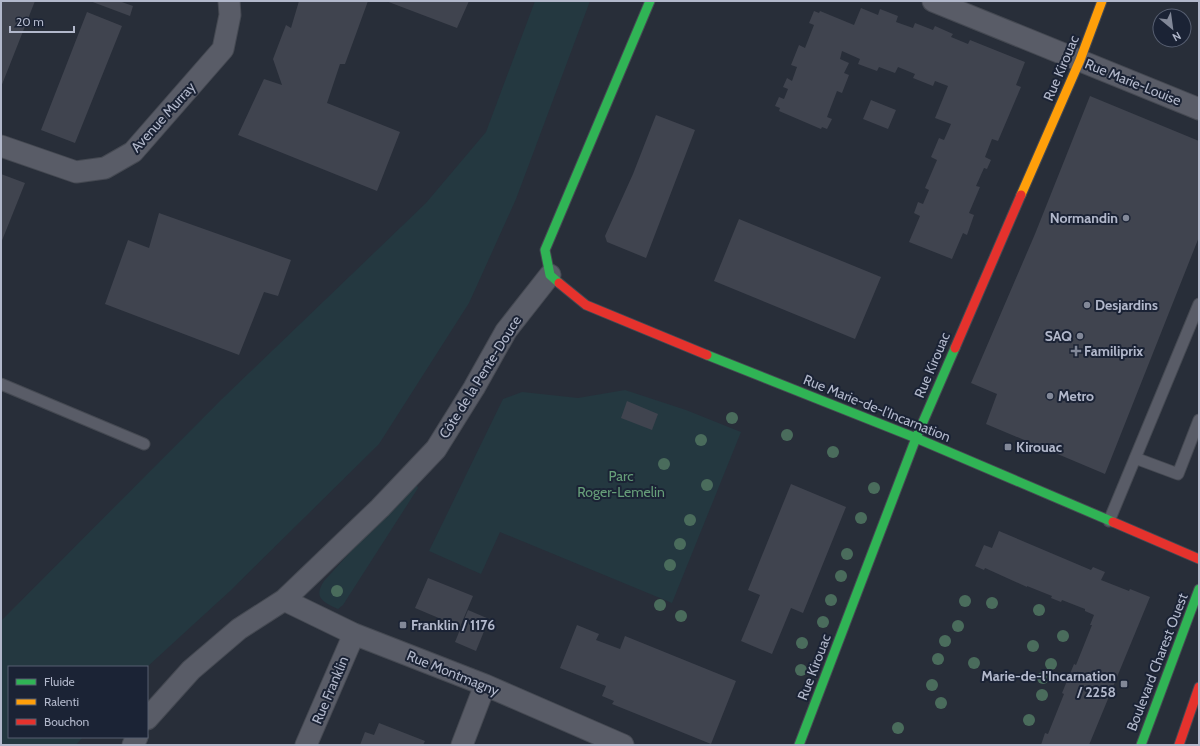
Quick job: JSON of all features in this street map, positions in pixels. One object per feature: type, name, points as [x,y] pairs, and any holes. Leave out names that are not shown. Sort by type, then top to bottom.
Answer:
[{"type":"main road","points":[[550,275],[545,250],[650,1]]},
{"type":"main road","name":"Rue Kirouac","points":[[799,745],[916,438],[1080,60],[1102,1]]},
{"type":"main road","name":"Rue Marie-de-l'Incarnation","points":[[550,275],[586,305],[674,342],[916,438],[1199,559]]},
{"type":"main road","name":"Boulevard Charest Ouest","points":[[1140,745],[1199,589]]},
{"type":"main road","points":[[1179,745],[1199,688]]},
{"type":"street","name":"Avenue Murray","points":[[1,146],[76,172],[105,168],[133,152],[222,49],[230,15],[228,1]]},
{"type":"street","name":"Rue Marie-Louise","points":[[933,1],[1199,108]]},
{"type":"street","name":"Côte de la Pente-Douce","points":[[148,718],[191,670],[239,629],[284,600],[380,508],[436,449],[474,388],[506,331],[550,275]]},
{"type":"street","name":"Rue Montmagny","points":[[284,600],[354,634],[485,685],[623,745]]},
{"type":"street","name":"Rue Franklin","points":[[306,745],[354,634]]},
{"type":"street","points":[[462,745],[485,685]]},
{"type":"lane","points":[[1109,521],[1199,304]]},
{"type":"lane","points":[[1,384],[144,444]]},
{"type":"lane","points":[[1135,458],[1178,474],[1199,420]]},
{"type":"green space","points":[[535,1],[590,1],[516,199],[469,303],[379,444],[230,591],[148,666],[8,666],[8,738],[82,738],[76,745],[1,745],[1,621],[222,399],[426,203],[486,132]]},
{"type":"green space","name":"Parc Roger-Lemelin","points":[[625,390],[686,410],[741,432],[672,603],[500,532],[481,574],[429,551],[503,399],[522,392],[578,398]]},
{"type":"green space","points":[[413,483],[416,483],[418,488],[343,605],[338,609],[324,602],[321,599],[319,592],[324,581]]},
{"type":"building","points":[[1,1],[35,1],[1,87]]},
{"type":"building","points":[[90,1],[119,1],[133,6],[130,16]]},
{"type":"building","points":[[299,1],[368,1],[345,64],[340,64],[327,103],[400,132],[377,191],[238,135],[264,79],[282,85],[273,59],[286,25],[291,28]]},
{"type":"building","points":[[386,1],[469,1],[457,28]]},
{"type":"building","points":[[861,8],[878,15],[880,9],[898,16],[896,22],[913,28],[915,23],[933,30],[935,26],[953,34],[951,37],[968,44],[970,40],[1025,62],[1016,85],[1021,87],[998,141],[992,139],[985,157],[991,160],[987,169],[984,168],[976,186],[980,187],[969,213],[974,215],[967,235],[963,233],[952,259],[909,242],[920,216],[914,213],[918,202],[923,204],[929,190],[925,188],[937,160],[931,157],[939,138],[944,140],[951,124],[935,118],[948,86],[935,81],[933,86],[913,78],[915,74],[898,67],[895,73],[879,67],[877,71],[858,64],[860,59],[842,51],[840,59],[849,63],[844,73],[849,75],[842,93],[837,91],[827,117],[832,119],[827,129],[822,127],[821,129],[779,111],[780,108],[775,106],[779,97],[784,99],[788,89],[783,87],[787,78],[792,81],[797,67],[791,65],[799,45],[805,48],[814,25],[809,23],[814,11],[819,13],[820,11],[854,25]]},
{"type":"building","points":[[87,12],[122,26],[75,143],[41,130]]},
{"type":"building","points":[[1090,96],[1199,141],[1199,237],[1105,474],[986,424],[997,394],[971,383],[1035,234]]},
{"type":"building","points":[[871,100],[896,110],[888,129],[863,119]]},
{"type":"building","points":[[656,115],[695,130],[646,258],[607,242],[605,236],[633,174]]},
{"type":"building","points":[[1,174],[25,183],[1,243]]},
{"type":"building","points":[[159,213],[291,260],[278,296],[264,292],[239,355],[105,304],[128,240],[149,248]]},
{"type":"building","points":[[739,219],[881,277],[855,339],[714,281]]},
{"type":"building","points":[[627,401],[658,414],[652,430],[621,418]]},
{"type":"building","points":[[791,484],[846,507],[803,613],[791,608],[772,654],[741,641],[760,595],[748,590]]},
{"type":"building","points":[[999,531],[1091,570],[1093,567],[1105,572],[1101,580],[1129,591],[1130,589],[1150,597],[1089,745],[1041,745],[1045,733],[1048,734],[1064,694],[1062,693],[1074,664],[1076,665],[1092,625],[1090,625],[1094,615],[1085,611],[1085,609],[1062,600],[1061,602],[1051,598],[1052,596],[1027,587],[985,568],[984,570],[975,566],[984,545],[992,548]]},
{"type":"building","points":[[428,578],[473,596],[460,627],[415,608]]},
{"type":"building","points":[[468,610],[489,619],[476,651],[455,642]]},
{"type":"building","points":[[577,625],[599,634],[596,640],[620,649],[625,636],[736,681],[711,744],[612,704],[614,701],[602,696],[606,686],[560,668]]},
{"type":"building","points":[[379,723],[425,741],[423,745],[360,745],[365,732],[374,735]]},
{"type":"traffic: fast","points":[[559,283],[550,275],[545,250],[650,1]]},
{"type":"traffic: fast","points":[[799,745],[916,438],[955,348]]},
{"type":"traffic: fast","points":[[707,355],[916,438],[1113,522]]},
{"type":"traffic: fast","points":[[1141,745],[1199,589]]},
{"type":"traffic: slow","points":[[1021,195],[1080,60],[1102,1]]},
{"type":"traffic: jam","points":[[955,348],[1021,195]]},
{"type":"traffic: jam","points":[[559,283],[586,305],[707,355]]},
{"type":"traffic: jam","points":[[1113,522],[1199,559]]},
{"type":"traffic: jam","points":[[1179,745],[1199,687]]},
{"type":"place","name":"Normandin","points":[[1126,218]]},
{"type":"place","name":"Desjardins","points":[[1087,305]]},
{"type":"place","name":"SAQ","points":[[1080,336]]},
{"type":"place","name":"Familiprix","points":[[1076,351]]},
{"type":"place","name":"Metro","points":[[1050,396]]},
{"type":"place","name":"Kirouac","points":[[1008,447]]},
{"type":"place","name":"Franklin / 1176","points":[[403,625]]},
{"type":"place","name":"Marie-de-l'Incarnation / 2258","points":[[1124,684]]}]
